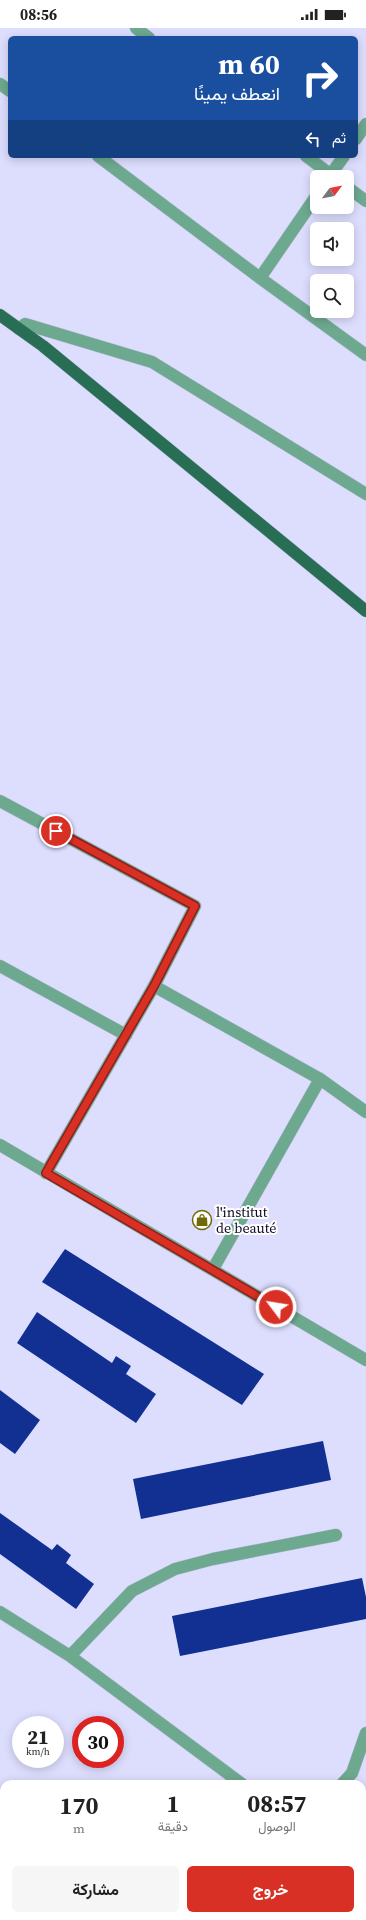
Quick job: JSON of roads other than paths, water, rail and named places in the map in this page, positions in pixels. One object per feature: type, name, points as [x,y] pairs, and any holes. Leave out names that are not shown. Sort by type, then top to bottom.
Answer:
[{"type":"main road","points":[[0,315],[43,346],[366,611]]},
{"type":"street","points":[[136,28],[146,36]]},
{"type":"street","points":[[358,136],[366,124]]},
{"type":"street","points":[[101,158],[260,278],[366,355]]},
{"type":"street","points":[[309,158],[324,170]]},
{"type":"street","points":[[336,170],[343,158]]},
{"type":"street","points":[[354,192],[366,201]]},
{"type":"street","points":[[260,278],[310,205]]},
{"type":"street","points":[[19,329],[25,324],[152,362],[366,494]]},
{"type":"street","points":[[0,801],[195,906],[154,986],[46,1173]]},
{"type":"street","points":[[0,966],[126,1035]]},
{"type":"street","points":[[154,986],[320,1079],[366,1112]]},
{"type":"street","points":[[213,1269],[320,1079]]},
{"type":"street","points":[[0,1145],[366,1360]]},
{"type":"street","points":[[70,1656],[132,1591],[175,1569],[213,1559],[336,1535]]},
{"type":"street","points":[[0,1612],[70,1656],[237,1780]]},
{"type":"street","points":[[346,1780],[352,1773],[366,1733]]},
{"type":"place","name":"l'institut de beauté","points":[[202,1220]]}]
